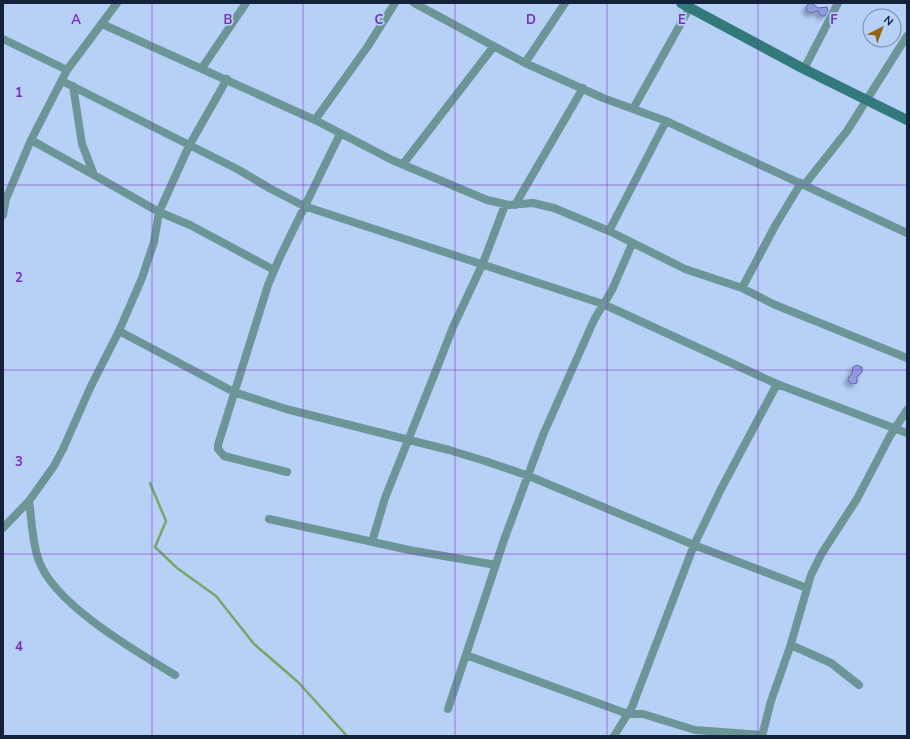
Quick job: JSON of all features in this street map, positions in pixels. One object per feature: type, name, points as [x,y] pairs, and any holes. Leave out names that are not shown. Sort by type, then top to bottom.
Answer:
[{"type":"street","points":[[3,215],[6,199],[31,140],[67,70],[117,3]]},
{"type":"street","points":[[202,68],[246,3]]},
{"type":"street","points":[[315,120],[368,46],[394,3]]},
{"type":"street","points":[[414,3],[525,63],[632,109],[666,121],[907,232]]},
{"type":"street","points":[[525,63],[565,3]]},
{"type":"street","points":[[804,69],[838,3]]},
{"type":"street","points":[[632,109],[686,5],[804,69],[907,120]]},
{"type":"street","points":[[102,24],[227,79],[315,120],[340,134],[403,164],[487,200],[505,205],[533,203],[554,208],[608,231],[685,269],[742,288],[772,304],[907,358]]},
{"type":"street","points":[[742,288],[775,226],[803,183],[847,131],[907,36]]},
{"type":"street","points":[[3,39],[67,70]]},
{"type":"street","points":[[403,164],[494,46]]},
{"type":"street","points":[[3,528],[29,501],[54,466],[91,386],[119,331],[142,278],[154,242],[159,212],[189,146],[227,79]]},
{"type":"street","points":[[62,81],[239,170],[269,188],[304,206],[483,263],[603,304],[777,384],[907,433]]},
{"type":"street","points":[[73,86],[82,144],[94,175]]},
{"type":"street","points":[[515,205],[583,88]]},
{"type":"street","points":[[608,231],[666,121]]},
{"type":"street","points":[[287,472],[228,457],[218,449],[218,445],[274,270],[340,134]]},
{"type":"street","points":[[31,140],[159,212],[190,225],[274,270]]},
{"type":"street","points":[[372,542],[383,504],[410,439],[453,327],[483,263],[505,205]]},
{"type":"street","points":[[448,709],[496,565],[543,435],[594,320],[612,290],[632,244]]},
{"type":"street","points":[[119,331],[234,392],[315,417],[410,439],[463,454],[528,476],[694,545],[807,588]]},
{"type":"street","points":[[614,736],[628,714],[694,545],[721,489],[777,384]]},
{"type":"street","points":[[466,655],[628,714],[643,714],[695,730],[762,736],[771,701],[791,645],[807,588],[822,553],[857,499],[895,428],[907,410]]},
{"type":"street","points":[[29,501],[39,561],[51,581],[78,611],[126,645],[175,675]]},
{"type":"street","points":[[269,519],[372,542],[496,565]]},
{"type":"street","points":[[791,645],[825,660],[859,684]]},
{"type":"building","points":[[809,3],[818,8],[827,7],[828,10],[825,16],[821,16],[818,11],[811,13],[807,11],[806,7]]},
{"type":"building","points":[[857,365],[862,367],[862,372],[857,377],[857,383],[852,384],[848,381],[848,378],[852,374],[853,367]]},
{"type":"waterway","points":[[150,483],[166,521],[155,547],[177,568],[216,596],[254,644],[298,682],[347,736]]}]
